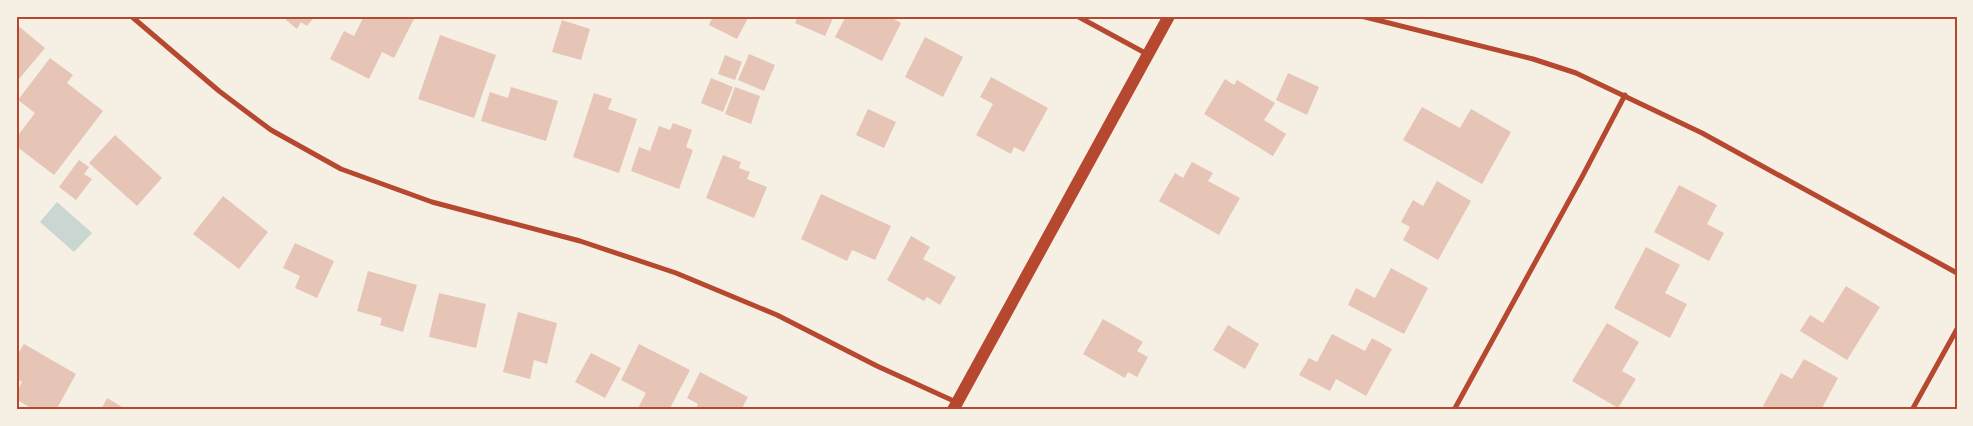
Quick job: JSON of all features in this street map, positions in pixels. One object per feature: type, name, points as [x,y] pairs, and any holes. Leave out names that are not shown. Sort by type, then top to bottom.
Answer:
[{"type":"main road","points":[[955,406],[1169,16]]},
{"type":"street","points":[[131,16],[219,91],[271,130],[341,169],[432,202],[580,241],[676,273],[777,315],[955,406]]},
{"type":"street","points":[[1077,16],[1148,55]]},
{"type":"street","points":[[1361,16],[1533,59],[1576,73],[1702,133],[1957,273]]},
{"type":"street","points":[[1454,410],[1625,95]]},
{"type":"street","points":[[1912,410],[1957,329]]},
{"type":"shaded area","points":[[57,202],[92,233],[74,252],[40,222]]},
{"type":"building","points":[[289,16],[315,16],[307,26],[301,22],[297,29],[286,20]]},
{"type":"building","points":[[364,16],[409,16],[414,19],[394,58],[382,52],[369,79],[330,59],[344,31],[354,36]]},
{"type":"building","points":[[713,16],[749,16],[737,39],[709,25]]},
{"type":"building","points":[[798,16],[834,16],[825,36],[795,23]]},
{"type":"building","points":[[846,16],[889,16],[901,23],[882,61],[835,37]]},
{"type":"building","points":[[562,20],[590,29],[581,60],[552,52]]},
{"type":"building","points":[[16,24],[45,48],[19,79],[16,77]]},
{"type":"building","points":[[440,35],[496,55],[474,118],[418,99]]},
{"type":"building","points":[[925,37],[963,57],[943,97],[905,77]]},
{"type":"building","points":[[749,54],[775,65],[764,91],[738,80]]},
{"type":"building","points":[[725,55],[742,62],[735,80],[718,74]]},
{"type":"building","points":[[50,58],[73,75],[67,83],[103,111],[54,175],[16,146],[16,138],[35,113],[18,100]]},
{"type":"building","points":[[1288,73],[1319,87],[1307,115],[1276,100]]},
{"type":"building","points":[[991,77],[1048,108],[1024,152],[1014,147],[1011,154],[976,135],[993,104],[980,97]]},
{"type":"building","points":[[711,78],[733,87],[723,112],[701,103]]},
{"type":"building","points":[[1225,79],[1234,85],[1237,80],[1275,103],[1264,120],[1286,134],[1273,156],[1204,114]]},
{"type":"building","points":[[511,87],[558,101],[546,141],[481,121],[490,92],[508,98]]},
{"type":"building","points":[[735,87],[760,96],[751,124],[725,114]]},
{"type":"building","points":[[594,93],[612,99],[608,109],[637,119],[619,173],[573,157]]},
{"type":"building","points":[[1422,107],[1460,128],[1471,109],[1511,132],[1482,184],[1403,140]]},
{"type":"building","points":[[868,109],[896,122],[884,148],[856,135]]},
{"type":"building","points":[[673,123],[692,130],[686,147],[693,150],[679,189],[631,171],[639,147],[650,151],[659,126],[670,130]]},
{"type":"building","points":[[115,135],[162,178],[137,206],[89,163]]},
{"type":"building","points":[[723,155],[741,162],[739,168],[750,172],[747,179],[767,187],[754,218],[706,198]]},
{"type":"building","points":[[79,160],[89,167],[84,174],[92,179],[76,200],[59,187]]},
{"type":"building","points":[[1192,162],[1213,173],[1208,181],[1240,198],[1219,235],[1159,201],[1175,173],[1183,178]]},
{"type":"building","points":[[1437,181],[1471,201],[1438,260],[1403,240],[1410,227],[1401,222],[1413,200],[1423,206]]},
{"type":"building","points":[[1679,185],[1717,205],[1707,224],[1724,233],[1709,261],[1654,232]]},
{"type":"building","points":[[821,194],[891,226],[875,260],[852,250],[847,261],[801,239]]},
{"type":"building","points":[[223,196],[268,232],[239,269],[193,234]]},
{"type":"building","points":[[911,236],[930,247],[923,259],[956,277],[940,305],[927,297],[924,301],[887,280]]},
{"type":"building","points":[[295,243],[334,261],[317,298],[295,288],[300,276],[283,268]]},
{"type":"building","points":[[1646,247],[1680,265],[1665,293],[1687,304],[1670,338],[1614,308]]},
{"type":"building","points":[[1391,268],[1428,288],[1404,334],[1348,305],[1356,288],[1375,298]]},
{"type":"building","points":[[368,271],[417,285],[403,332],[380,325],[382,318],[357,311]]},
{"type":"building","points":[[1846,286],[1880,307],[1847,360],[1800,331],[1810,315],[1823,323]]},
{"type":"building","points":[[439,293],[486,304],[476,348],[429,337]]},
{"type":"building","points":[[518,312],[557,323],[547,364],[534,360],[530,379],[503,372]]},
{"type":"building","points":[[1103,319],[1143,342],[1137,351],[1148,357],[1137,377],[1128,372],[1125,378],[1083,354]]},
{"type":"building","points":[[1607,323],[1639,342],[1622,371],[1636,379],[1618,408],[1572,381]]},
{"type":"building","points":[[1228,325],[1259,344],[1245,369],[1213,350]]},
{"type":"building","points":[[1332,334],[1365,351],[1372,338],[1392,349],[1366,396],[1336,379],[1330,391],[1299,375],[1309,358],[1317,362]]},
{"type":"building","points":[[24,344],[76,374],[56,410],[34,410],[16,399],[16,393],[22,382],[16,379],[16,357]]},
{"type":"building","points":[[639,344],[690,370],[669,410],[637,410],[646,393],[621,380]]},
{"type":"building","points":[[591,353],[621,368],[605,398],[575,382]]},
{"type":"building","points":[[1804,359],[1838,378],[1821,410],[1770,410],[1763,406],[1781,373],[1792,379]]},
{"type":"building","points":[[700,372],[748,397],[741,410],[695,410],[698,404],[687,398]]},
{"type":"building","points":[[107,398],[127,410],[101,410]]}]
